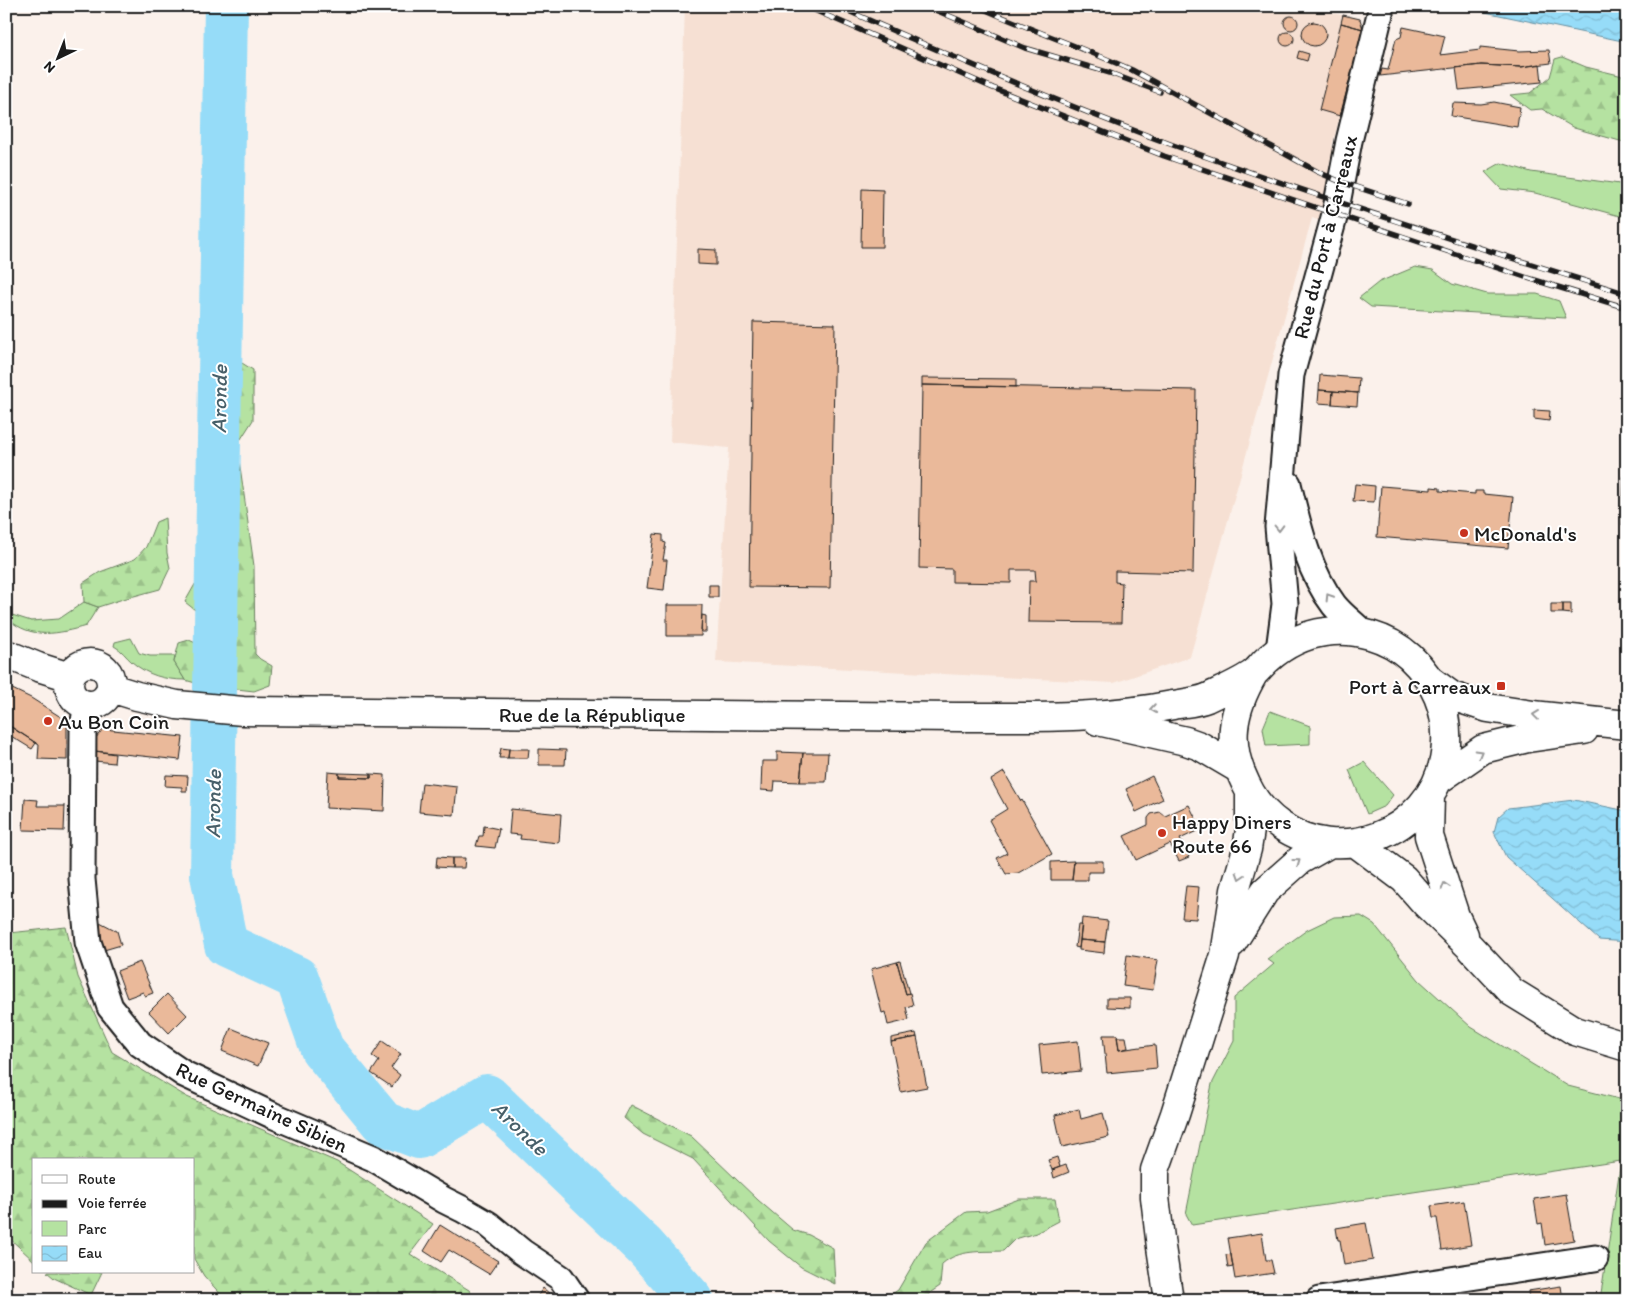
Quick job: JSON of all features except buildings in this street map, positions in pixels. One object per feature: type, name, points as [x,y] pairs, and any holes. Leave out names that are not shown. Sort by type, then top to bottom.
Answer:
[{"type":"main road","points":[[1623,724],[1533,715],[1488,708],[1452,696],[1430,680],[1410,657],[1388,643],[1362,632],[1324,632],[1296,640],[1279,650],[1254,673],[1238,706],[1234,727],[1234,748],[1238,769],[1250,794],[1262,810],[1282,826],[1305,838],[1343,843],[1404,879],[1512,992],[1575,1031],[1627,1047]]},
{"type":"main road","points":[[6,654],[70,678]]},
{"type":"main road","points":[[91,663],[98,665],[108,674],[110,688],[108,694],[99,703],[87,704],[80,702],[72,693],[70,678],[80,666],[91,663]]},
{"type":"main road","name":"Rue de la République","points":[[110,688],[136,696],[187,706],[243,711],[950,717],[1075,715],[1150,710],[1201,700],[1254,673]]},
{"type":"main road","points":[[1430,680],[1442,704],[1447,729],[1446,755],[1434,788],[1429,836],[1455,916],[1470,947]]},
{"type":"main road","name":"Rue de la République","points":[[1075,715],[1186,741],[1200,746],[1238,769]]},
{"type":"main road","points":[[1225,955],[1265,891],[1300,860],[1343,843],[1384,834],[1410,818],[1434,788],[1483,749],[1528,738],[1623,724]]},
{"type":"main road","points":[[1169,1300],[1160,1247],[1155,1197],[1155,1170],[1175,1114],[1225,955],[1235,890],[1247,849],[1250,830],[1250,794]]},
{"type":"street","name":"Rue du Port à Carreaux","points":[[1279,650],[1285,604],[1278,527],[1290,375],[1335,214],[1349,141],[1380,14]]},
{"type":"street","name":"Rue du Port à Carreaux","points":[[1282,462],[1299,527],[1319,581],[1335,607],[1362,632]]},
{"type":"street","name":"Rue Germaine Sibien","points":[[87,704],[83,727],[82,879],[88,942],[110,1007],[140,1044],[184,1074],[272,1115],[373,1158],[488,1224],[522,1252],[561,1278],[576,1300]]},
{"type":"street","points":[[1319,1300],[1595,1258]]},
{"type":"shaded area","points":[[685,6],[1300,6],[1360,19],[1363,28],[1332,146],[1347,154],[1332,225],[1312,218],[1190,657],[1114,683],[716,662],[729,448],[670,442]]},
{"type":"green space","points":[[1562,57],[1586,67],[1627,77],[1627,143],[1574,128],[1542,109],[1530,110],[1510,95],[1530,93],[1550,77],[1555,59]]},
{"type":"green space","points":[[1501,163],[1531,172],[1627,185],[1627,218],[1535,193],[1501,189],[1485,172]]},
{"type":"green space","points":[[1415,267],[1433,270],[1452,284],[1487,294],[1537,294],[1559,301],[1566,318],[1371,307],[1359,298],[1379,282]]},
{"type":"green space","points":[[220,356],[234,358],[253,370],[253,420],[239,442],[238,452],[254,566],[255,654],[272,666],[270,685],[254,691],[202,685],[185,680],[174,662],[179,643],[189,640],[200,645],[226,648],[230,637],[227,625],[216,612],[195,610],[185,602],[198,579],[204,575],[230,578],[230,540],[201,451],[200,408],[203,372]]},
{"type":"green space","points":[[165,518],[170,568],[160,589],[98,607],[84,602],[83,583],[100,572],[135,559],[146,547],[156,522]]},
{"type":"green space","points":[[84,602],[98,607],[86,626],[65,631],[36,633],[17,626],[8,619],[9,615],[12,615],[31,621],[59,619]]},
{"type":"green space","points":[[131,638],[139,653],[150,656],[175,656],[174,662],[185,680],[163,678],[150,673],[138,667],[114,646],[115,642]]},
{"type":"green space","points":[[1270,711],[1310,726],[1310,744],[1266,746],[1263,728]]},
{"type":"green space","points":[[1364,762],[1393,795],[1385,806],[1367,814],[1349,770]]},
{"type":"green space","points":[[6,910],[9,933],[66,927],[78,977],[112,1052],[187,1097],[337,1162],[433,1224],[410,1254],[469,1290],[476,1300],[226,1300],[204,1276],[195,1261],[195,1158],[32,1158],[32,1259],[6,1235]]},
{"type":"green space","points":[[1361,916],[1374,924],[1419,980],[1471,1027],[1568,1086],[1627,1101],[1627,1300],[1600,1300],[1621,1161],[1192,1225],[1186,1214],[1212,1084],[1234,1041],[1234,998],[1274,964],[1267,959],[1307,930],[1334,917]]},
{"type":"green space","points":[[631,1105],[691,1136],[758,1200],[793,1230],[809,1235],[833,1248],[835,1284],[801,1267],[769,1241],[693,1159],[643,1134],[624,1118]]},
{"type":"green space","points":[[1019,1199],[1055,1199],[1059,1221],[1036,1233],[1015,1239],[1003,1251],[971,1252],[949,1259],[942,1264],[940,1286],[931,1292],[927,1300],[883,1300],[898,1290],[926,1242],[966,1212],[987,1211]]},
{"type":"green space","points":[[49,1274],[101,1274],[91,1295]]},
{"type":"water","points":[[1457,6],[1627,6],[1627,42]]},
{"type":"water","points":[[1574,800],[1627,811],[1627,942],[1599,940],[1506,857],[1494,832],[1498,817],[1508,808]]},
{"type":"waterway","name":"Aronde","points":[[226,6],[212,875],[226,945],[297,978],[322,1049],[383,1123],[419,1137],[487,1096],[645,1247],[692,1300]]},
{"type":"railway","points":[[805,6],[993,88],[1164,156],[1528,278],[1627,308]]},
{"type":"railway","points":[[837,6],[1004,78],[1173,145],[1399,222],[1627,294]]},
{"type":"railway","points":[[926,6],[1025,48],[1110,73],[1160,92]]},
{"type":"railway","points":[[977,6],[1132,70],[1318,172],[1341,182],[1408,204]]},
{"type":"place","name":"McDonald's","points":[[1464,533]]},
{"type":"place","name":"Port à Carreaux","points":[[1501,686]]},
{"type":"place","name":"Au Bon Coin","points":[[48,721]]},
{"type":"place","name":"Happy Diners Route 66","points":[[1162,833]]}]
